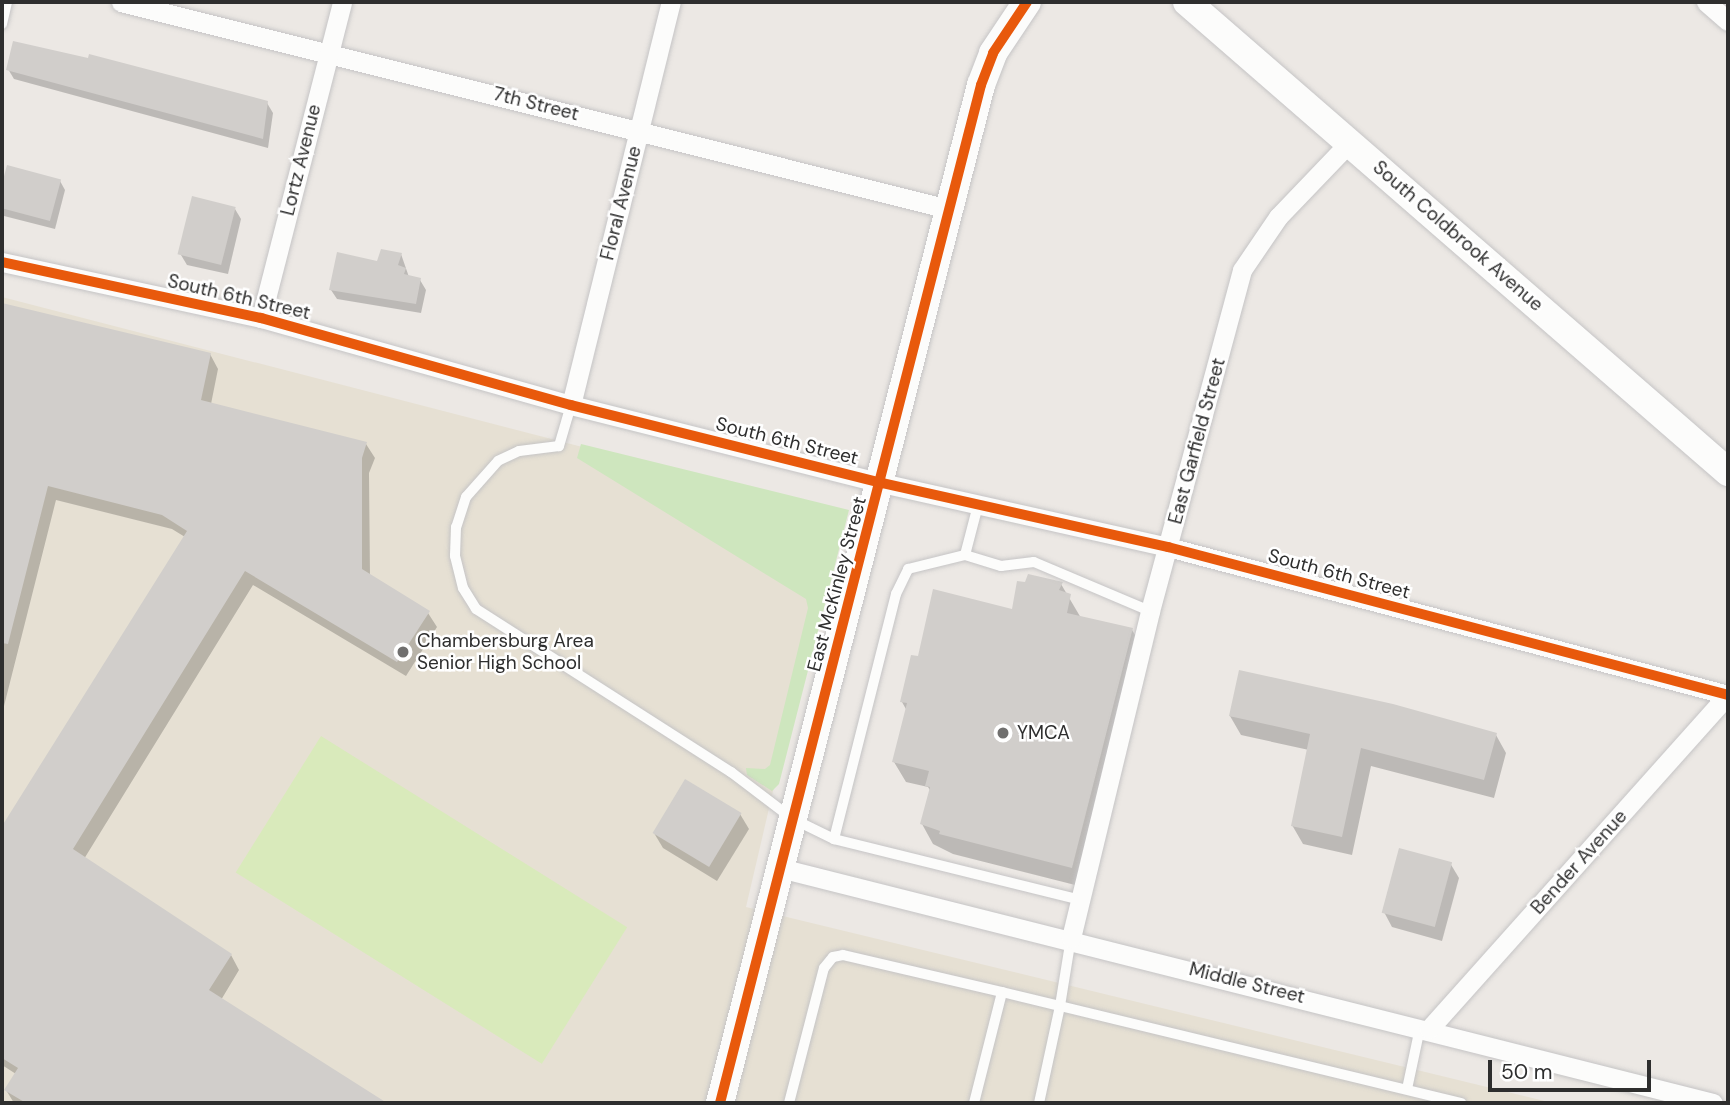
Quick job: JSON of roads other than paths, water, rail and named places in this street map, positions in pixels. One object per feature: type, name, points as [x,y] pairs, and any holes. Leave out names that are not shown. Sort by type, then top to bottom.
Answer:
[{"type":"street","name":"7th Street","points":[[121,2],[329,51],[949,209]]},
{"type":"street","name":"Lortz Avenue","points":[[261,318],[342,2]]},
{"type":"street","name":"Floral Avenue","points":[[571,405],[671,2]]},
{"type":"street","name":"East McKinley Street","points":[[720,1103],[882,483],[949,209],[993,53],[1027,2]]},
{"type":"street","name":"South Coldbrook Avenue","points":[[1187,2],[1728,472]]},
{"type":"street","points":[[1706,2],[1728,22]]},
{"type":"street","name":"East Garfield Street","points":[[1071,938],[1150,611],[1242,270],[1278,217],[1350,142]]},
{"type":"street","name":"South 6th Street","points":[[2,261],[261,318],[571,405],[882,483],[1168,547],[1728,695]]},
{"type":"street","name":"Bender Avenue","points":[[1425,1028],[1728,695]]},
{"type":"street","name":"Middle Street","points":[[780,868],[1071,938],[1713,1103]]},
{"type":"lane","points":[[2,24],[7,2]]},
{"type":"lane","points":[[571,405],[559,446],[519,451],[498,461],[466,497],[456,527],[455,556],[469,598],[489,620],[731,772],[793,819],[834,839],[1082,900]]},
{"type":"lane","points":[[965,555],[978,505]]},
{"type":"lane","points":[[834,839],[896,594],[908,569],[965,555],[1001,566],[1034,562],[1150,611]]},
{"type":"lane","points":[[1039,1103],[1060,1006],[1071,938]]},
{"type":"lane","points":[[789,1103],[824,968],[833,957],[843,955],[1461,1103]]},
{"type":"lane","points":[[974,1103],[1002,992]]},
{"type":"lane","points":[[1407,1089],[1425,1028]]},
{"type":"place","name":"Chambersburg Area Senior High School","points":[[403,652]]},
{"type":"place","name":"YMCA","points":[[1003,733]]}]
